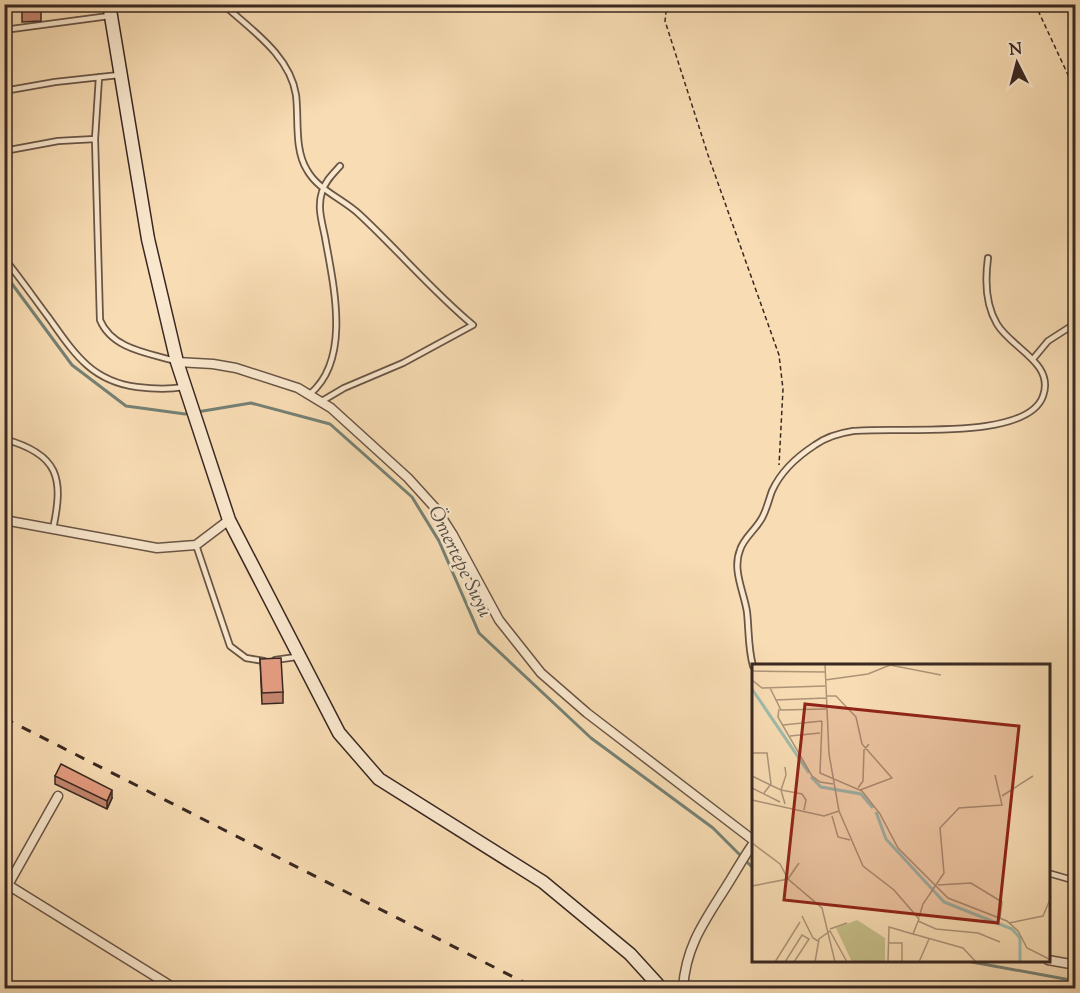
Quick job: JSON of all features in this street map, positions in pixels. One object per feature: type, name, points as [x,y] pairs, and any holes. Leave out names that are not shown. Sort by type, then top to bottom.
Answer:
[{"type":"street","points":[[110,10],[148,239],[177,362],[229,520],[339,733],[379,779],[543,882],[630,954],[661,988]]},
{"type":"street","points":[[177,362],[213,363],[236,368],[298,388],[322,401],[408,478],[432,504],[453,535],[499,620],[541,673],[570,700],[751,845],[696,936],[686,965],[683,988]]},
{"type":"street","points":[[4,520],[157,548],[196,545],[229,520]]},
{"type":"street","points":[[58,796],[6,883],[174,988]]},
{"type":"street","points":[[1050,960],[1076,965]]},
{"type":"lane","points":[[223,4],[263,40],[289,74],[295,92],[301,156],[312,177],[356,212],[434,290],[473,325],[423,353],[344,388],[322,401]]},
{"type":"lane","points":[[4,30],[110,10]]},
{"type":"lane","points":[[4,91],[55,82],[119,75]]},
{"type":"lane","points":[[99,77],[95,139],[100,320],[109,336],[120,344],[177,362]]},
{"type":"lane","points":[[4,151],[58,141],[95,139]]},
{"type":"lane","points":[[310,394],[320,385],[332,360],[335,335],[333,287],[320,207],[323,188],[340,166]]},
{"type":"lane","points":[[4,258],[70,347],[90,369],[113,382],[129,386],[186,389]]},
{"type":"lane","points":[[753,664],[738,558],[742,544],[753,533],[763,516],[773,490],[793,462],[816,444],[844,433],[862,430],[916,431],[1009,422],[1023,417],[1039,404],[1044,394],[1044,378],[1033,359],[1008,339],[993,316],[986,289],[988,258]]},
{"type":"lane","points":[[1033,359],[1048,341],[1076,322]]},
{"type":"lane","points":[[4,439],[23,444],[35,451],[47,462],[57,478],[59,496],[53,529]]},
{"type":"lane","points":[[196,545],[230,646],[246,658],[260,661],[299,656]]},
{"type":"lane","points":[[1050,874],[1076,881]]},
{"type":"path","points":[[671,4],[666,12],[665,21],[708,154],[778,354],[783,388],[778,457],[782,475]]},
{"type":"path","points":[[1035,4],[1076,92]]},
{"type":"building","points":[[22,4],[41,4],[41,10],[22,11]]},
{"type":"building","points":[[281,658],[283,692],[262,693],[260,659]]},
{"type":"building","points":[[61,764],[112,790],[107,801],[55,776]]},
{"type":"waterway","name":"Ömertepe Suyu","points":[[4,273],[72,365],[126,406],[190,413]]},
{"type":"waterway","name":"Ömertepe Suyu","points":[[197,412],[251,403],[330,424],[412,497],[439,541],[479,633],[591,738],[713,828],[752,867]]},
{"type":"waterway","name":"Ömertepe Suyu","points":[[977,963],[1076,981]]},
{"type":"railway","points":[[4,718],[535,988]]}]
